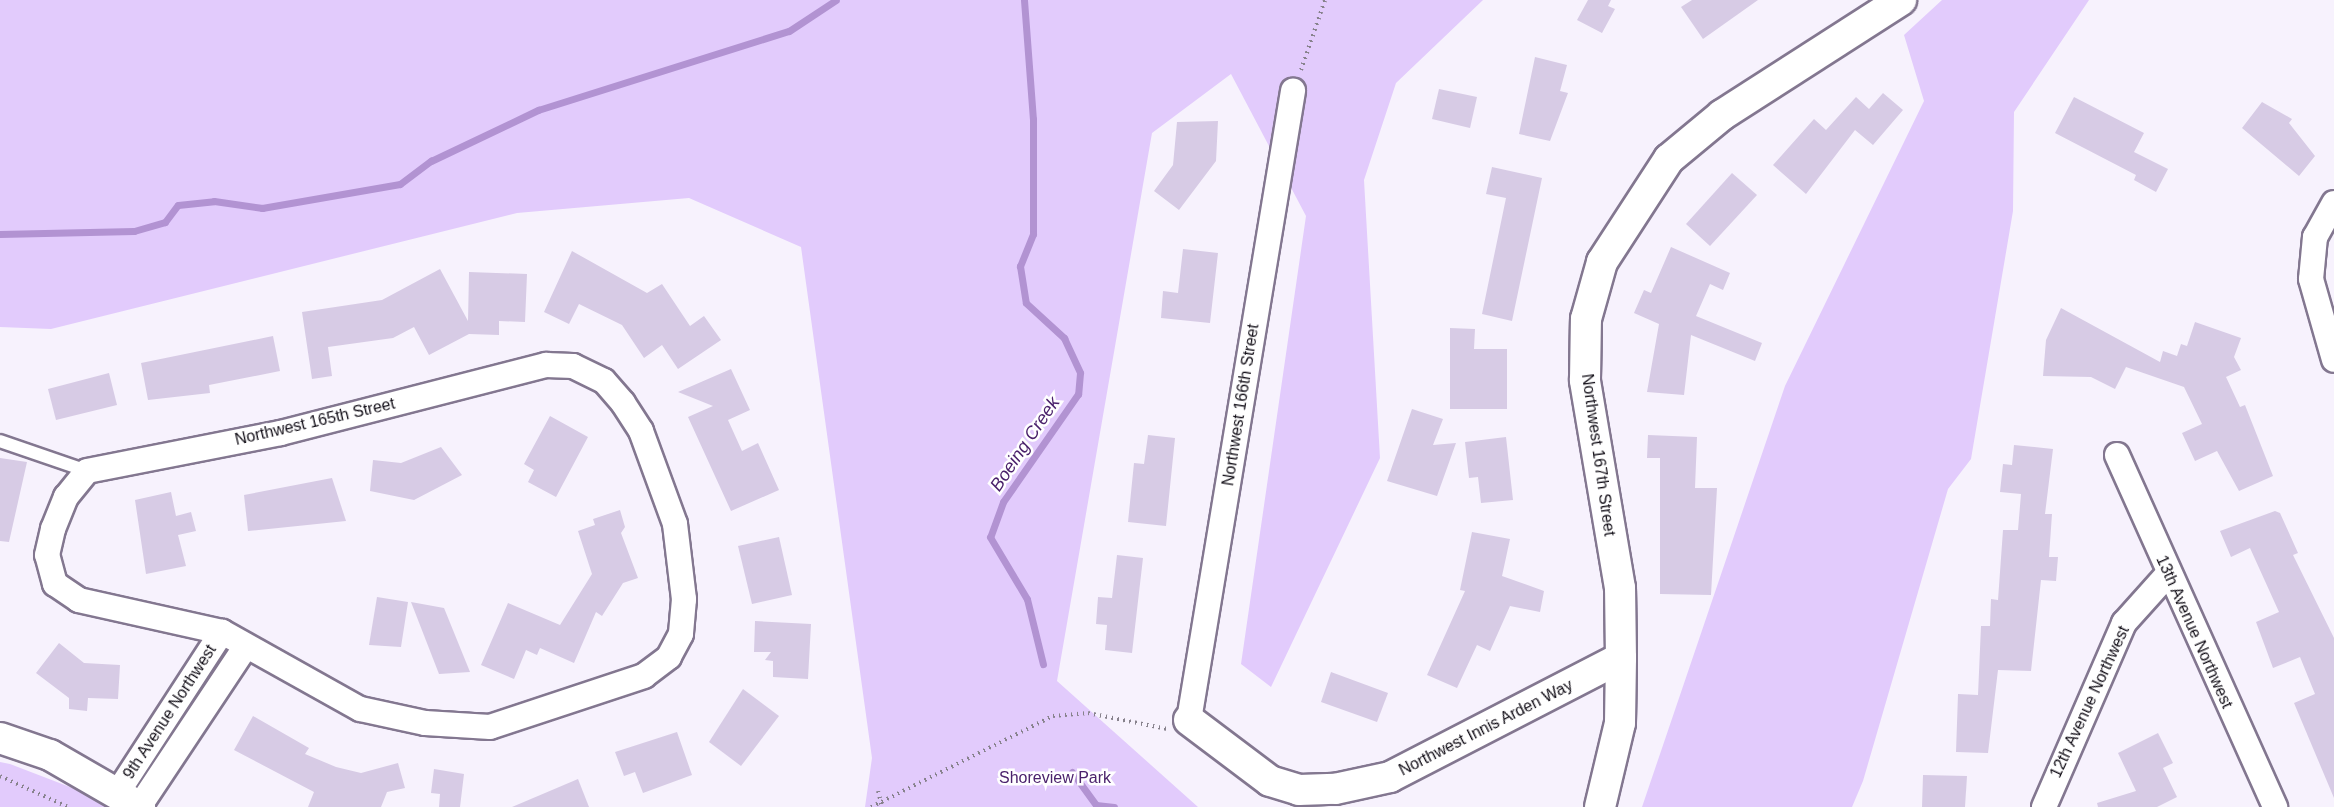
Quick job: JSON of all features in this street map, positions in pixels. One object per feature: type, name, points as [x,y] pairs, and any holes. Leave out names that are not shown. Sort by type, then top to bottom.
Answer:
[{"type":"street","name":"Northwest 167th Street","points":[[1600,807],[1620,723],[1621,658],[1620,588],[1584,380],[1586,319],[1602,262],[1669,159],[1722,115],[1901,0]]},
{"type":"street","name":"Northwest 166th Street","points":[[1189,720],[1293,91]]},
{"type":"street","points":[[2334,203],[2315,237],[2311,279],[2334,360]]},
{"type":"street","name":"Northwest 165th Street","points":[[87,471],[282,433],[546,365],[573,366],[604,381],[623,403],[641,431],[675,524],[684,599],[681,634],[669,657],[644,676],[490,727],[425,723],[360,709],[246,646]]},
{"type":"street","name":"13th Avenue Northwest","points":[[2117,455],[2167,575],[2275,807]]},
{"type":"street","points":[[87,471],[66,497],[53,529],[47,555],[55,584],[79,600],[222,632],[246,646]]},
{"type":"street","name":"12th Avenue Northwest","points":[[2044,807],[2124,623],[2167,575]]},
{"type":"street","name":"9th Avenue Northwest","points":[[132,802],[222,632]]},
{"type":"street","name":"9th Avenue Northwest","points":[[132,802],[246,646]]},
{"type":"street","name":"Northwest Innis Arden Way","points":[[1189,720],[1270,781],[1299,790],[1335,789],[1390,777],[1621,658]]},
{"type":"street","points":[[0,738],[50,755],[132,802]]},
{"type":"lane","points":[[0,441],[87,471]]},
{"type":"path","points":[[1293,91],[1324,0]]},
{"type":"path","points":[[870,807],[1053,716],[1088,714],[1162,731],[1189,720]]},
{"type":"path","points":[[0,776],[68,807]]},
{"type":"path","points":[[878,791],[882,807]]},
{"type":"green space","name":"Shoreview Park","points":[[0,0],[1483,0],[1396,83],[1364,180],[1380,458],[1271,687],[1241,664],[1306,216],[1231,74],[1152,133],[1057,681],[1198,807],[865,807],[872,758],[801,247],[689,198],[517,213],[51,329],[0,327]]},
{"type":"green space","points":[[1942,0],[2089,0],[2014,112],[2013,211],[1971,459],[1948,489],[1863,781],[1852,807],[1642,807],[1785,386],[1924,101],[1904,35]]},
{"type":"green space","points":[[0,762],[10,764],[122,807],[0,807]]},
{"type":"building","points":[[1588,0],[1611,0],[1608,6],[1615,9],[1602,33],[1577,20]]},
{"type":"building","points":[[1692,0],[1758,0],[1703,39],[1681,7]]},
{"type":"building","points":[[1535,57],[1567,65],[1560,91],[1568,93],[1550,141],[1519,134]]},
{"type":"building","points":[[1439,89],[1477,97],[1470,128],[1432,119]]},
{"type":"building","points":[[1883,93],[1903,110],[1873,145],[1855,130],[1806,194],[1773,165],[1814,119],[1826,130],[1856,97],[1869,109]]},
{"type":"building","points":[[2074,97],[2144,133],[2134,152],[2168,169],[2156,192],[2134,180],[2136,175],[2055,133]]},
{"type":"building","points":[[2262,102],[2292,119],[2289,123],[2315,156],[2299,176],[2242,128]]},
{"type":"building","points":[[1218,121],[1216,161],[1179,210],[1154,191],[1173,165],[1177,122]]},
{"type":"building","points":[[1492,167],[1542,178],[1512,321],[1482,314],[1506,198],[1486,194]]},
{"type":"building","points":[[1732,173],[1757,195],[1710,246],[1686,224]]},
{"type":"building","points":[[1671,247],[1730,273],[1723,290],[1710,284],[1696,316],[1762,343],[1755,361],[1691,335],[1684,395],[1647,392],[1659,324],[1634,313],[1644,290],[1651,293]]},
{"type":"building","points":[[1183,249],[1218,253],[1210,323],[1161,318],[1163,291],[1178,293]]},
{"type":"building","points":[[572,251],[647,293],[662,284],[690,326],[704,316],[721,340],[678,369],[662,345],[644,358],[622,325],[579,304],[569,324],[544,312]]},
{"type":"building","points":[[440,269],[468,321],[469,272],[527,274],[525,322],[499,321],[499,335],[469,334],[429,355],[414,327],[393,338],[328,347],[332,376],[312,379],[302,312],[382,300]]},
{"type":"building","points":[[2061,308],[2160,362],[2163,351],[2177,356],[2181,344],[2187,346],[2195,322],[2241,338],[2234,357],[2241,370],[2226,377],[2240,407],[2245,405],[2273,476],[2239,491],[2217,451],[2195,461],[2182,433],[2202,424],[2184,387],[2126,367],[2115,389],[2091,377],[2043,376],[2046,340]]},
{"type":"building","points":[[1450,328],[1475,329],[1474,349],[1507,349],[1507,409],[1450,409]]},
{"type":"building","points":[[273,336],[280,371],[209,385],[210,393],[148,400],[141,363]]},
{"type":"building","points":[[731,369],[750,410],[728,420],[742,451],[758,443],[779,490],[731,511],[688,417],[713,406],[678,392]]},
{"type":"building","points":[[109,373],[117,405],[56,420],[48,389]]},
{"type":"building","points":[[1412,409],[1443,419],[1433,445],[1456,443],[1437,496],[1387,481]]},
{"type":"building","points":[[550,416],[588,437],[556,497],[528,482],[534,470],[524,464]]},
{"type":"building","points":[[1148,435],[1175,438],[1166,526],[1128,522],[1134,463],[1144,464]]},
{"type":"building","points":[[1648,435],[1697,437],[1695,488],[1717,488],[1711,595],[1660,594],[1660,458],[1647,458]]},
{"type":"building","points":[[1506,437],[1513,500],[1481,503],[1478,477],[1469,478],[1465,442]]},
{"type":"building","points":[[2014,445],[2053,449],[2045,514],[2052,514],[2049,557],[2058,557],[2056,581],[2041,580],[2031,671],[1998,670],[1988,753],[1956,752],[1958,694],[1978,695],[1981,626],[1990,626],[1991,599],[1998,600],[2003,530],[2018,530],[2021,494],[2000,492],[2003,464],[2012,465]]},
{"type":"building","points":[[441,447],[462,475],[414,500],[370,491],[373,460],[401,463]]},
{"type":"building","points":[[0,458],[27,462],[9,542],[0,541]]},
{"type":"building","points":[[332,478],[346,521],[248,531],[244,495]]},
{"type":"building","points":[[171,492],[176,516],[191,512],[196,531],[178,535],[186,566],[146,574],[135,500]]},
{"type":"building","points":[[620,510],[625,527],[621,533],[638,578],[623,583],[602,616],[596,612],[574,663],[540,648],[537,655],[526,650],[514,679],[481,665],[508,603],[560,625],[592,574],[578,531],[595,525],[593,519]]},
{"type":"building","points":[[2275,511],[2280,513],[2298,553],[2293,555],[2334,638],[2334,798],[2294,703],[2315,694],[2300,657],[2273,668],[2256,622],[2279,612],[2250,548],[2231,557],[2220,531]]},
{"type":"building","points":[[1472,532],[1510,539],[1502,576],[1544,591],[1540,612],[1510,606],[1490,651],[1477,645],[1457,688],[1427,675],[1465,591],[1460,590]]},
{"type":"building","points":[[779,537],[792,595],[752,604],[738,546]]},
{"type":"building","points":[[1117,555],[1143,558],[1132,653],[1105,650],[1107,625],[1096,624],[1098,597],[1112,598]]},
{"type":"building","points":[[377,597],[408,602],[401,647],[369,645]]},
{"type":"building","points":[[411,602],[444,608],[470,672],[439,674]]},
{"type":"building","points":[[755,621],[811,624],[808,679],[773,677],[773,661],[765,660],[771,652],[754,652]]},
{"type":"building","points":[[59,643],[84,663],[120,665],[118,699],[88,698],[87,711],[69,709],[69,698],[36,673]]},
{"type":"building","points":[[1331,672],[1388,693],[1377,722],[1321,702]]},
{"type":"building","points":[[743,689],[779,716],[741,766],[709,742]]},
{"type":"building","points":[[253,716],[309,748],[305,754],[336,767],[361,773],[398,763],[405,788],[387,792],[381,807],[308,807],[314,792],[234,750]]},
{"type":"building","points":[[677,732],[692,775],[643,793],[635,772],[624,776],[615,752]]},
{"type":"building","points":[[2158,733],[2173,763],[2163,768],[2177,797],[2157,807],[2098,807],[2097,803],[2136,791],[2118,753]]},
{"type":"building","points":[[434,769],[464,774],[460,807],[439,807],[440,794],[431,793]]},
{"type":"building","points":[[1923,775],[1967,776],[1965,807],[1922,807]]},
{"type":"building","points":[[578,779],[589,807],[512,807]]},
{"type":"waterway","points":[[0,234],[134,231],[165,222],[178,205],[214,201],[262,208],[400,184],[431,161],[538,110],[789,31],[836,0]]},
{"type":"waterway","name":"Boeing Creek","points":[[1024,0],[1033,119],[1033,234],[1020,266],[1026,303],[1064,338],[1080,373],[1078,394],[1003,502],[990,537],[1027,599],[1043,664]]},
{"type":"waterway","name":"Boeing Creek","points":[[1072,772],[1096,805],[1114,807]]}]
